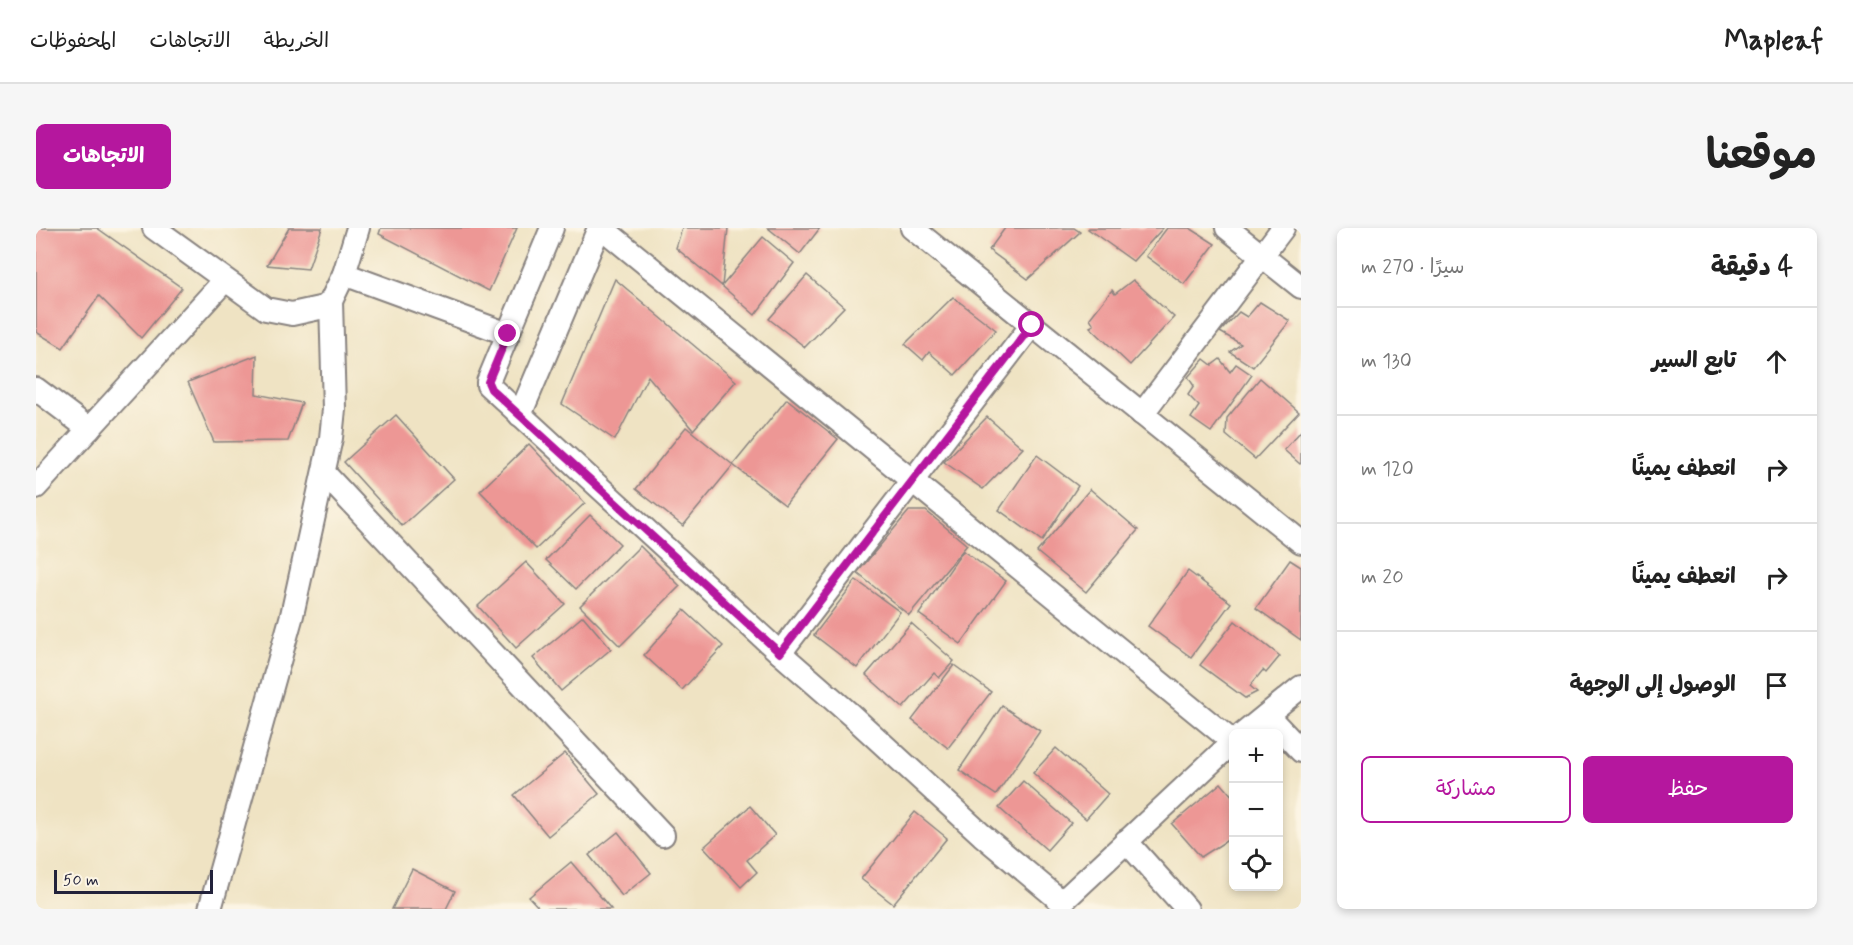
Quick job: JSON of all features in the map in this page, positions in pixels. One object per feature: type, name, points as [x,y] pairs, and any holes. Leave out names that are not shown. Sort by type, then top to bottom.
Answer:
[{"type":"street","points":[[154,228],[266,309],[292,314],[324,307],[331,301],[344,274],[358,228]]},
{"type":"street","points":[[552,228],[488,382],[491,389],[1059,905],[1229,746]]},
{"type":"street","points":[[520,415],[601,228],[1229,739]]},
{"type":"street","points":[[912,228],[1301,542]]},
{"type":"street","points":[[1227,228],[1301,287]]},
{"type":"street","points":[[1143,414],[1283,228]]},
{"type":"street","points":[[344,274],[508,334]]},
{"type":"street","points":[[36,487],[225,280]]},
{"type":"street","points":[[210,909],[292,615],[331,438],[334,409],[331,301]]},
{"type":"street","points":[[780,653],[1032,325]]},
{"type":"street","points":[[36,389],[89,429]]},
{"type":"street","points":[[324,473],[663,835]]},
{"type":"street","points":[[1249,729],[1301,687]]},
{"type":"street","points":[[1267,715],[1301,751]]},
{"type":"street","points":[[1126,841],[1187,909]]},
{"type":"building","points":[[36,228],[97,228],[182,288],[141,338],[99,296],[63,348],[36,332]]},
{"type":"building","points":[[289,228],[322,228],[308,269],[267,265]]},
{"type":"building","points":[[381,228],[517,228],[489,291],[379,234]]},
{"type":"building","points":[[682,228],[728,228],[722,286],[676,248]]},
{"type":"building","points":[[768,228],[820,228],[800,254]]},
{"type":"building","points":[[1005,228],[1074,228],[1080,232],[1028,279],[989,250]]},
{"type":"building","points":[[1089,228],[1163,228],[1133,261]]},
{"type":"building","points":[[1167,228],[1190,228],[1215,244],[1184,284],[1146,256]]},
{"type":"building","points":[[763,237],[794,263],[755,315],[722,286]]},
{"type":"building","points":[[807,275],[844,307],[805,347],[769,319]]},
{"type":"building","points":[[615,279],[736,381],[693,430],[648,376],[615,440],[562,404]]},
{"type":"building","points":[[1133,280],[1174,317],[1130,365],[1090,327],[1094,325],[1090,318],[1112,290],[1115,294]]},
{"type":"building","points":[[953,297],[996,330],[955,375],[929,352],[923,360],[905,344]]},
{"type":"building","points":[[1260,302],[1290,321],[1253,367],[1230,352],[1241,344],[1220,332],[1239,312],[1247,317]]},
{"type":"building","points":[[257,355],[256,394],[302,403],[288,441],[214,442],[188,382]]},
{"type":"building","points":[[1204,359],[1212,365],[1220,359],[1230,372],[1236,364],[1252,375],[1211,432],[1191,418],[1199,406],[1188,395],[1194,386],[1188,377]]},
{"type":"building","points":[[1260,378],[1299,412],[1255,459],[1226,435],[1227,418]]},
{"type":"building","points":[[787,399],[838,439],[785,505],[733,465]]},
{"type":"building","points":[[396,415],[454,479],[402,526],[344,462]]},
{"type":"building","points":[[987,417],[1023,448],[983,489],[944,462]]},
{"type":"building","points":[[686,427],[733,465],[683,526],[636,489]]},
{"type":"building","points":[[1301,431],[1301,463],[1300,464],[1284,450]]},
{"type":"building","points":[[529,444],[585,503],[536,549],[480,491]]},
{"type":"building","points":[[1037,455],[1078,486],[1042,541],[999,510]]},
{"type":"building","points":[[1090,489],[1138,530],[1086,592],[1037,552]]},
{"type":"building","points":[[909,511],[926,511],[967,545],[909,615],[857,573]]},
{"type":"building","points":[[590,515],[620,544],[576,589],[546,560]]},
{"type":"building","points":[[640,546],[680,586],[620,646],[580,606]]},
{"type":"building","points":[[963,551],[1006,581],[961,644],[919,614]]},
{"type":"building","points":[[1290,560],[1301,567],[1301,640],[1256,608]]},
{"type":"building","points":[[526,562],[565,604],[516,648],[478,606]]},
{"type":"building","points":[[1188,571],[1231,603],[1191,657],[1148,626]]},
{"type":"building","points":[[856,580],[900,612],[857,668],[814,635]]},
{"type":"building","points":[[684,610],[723,646],[682,690],[644,655]]},
{"type":"building","points":[[583,616],[611,649],[561,691],[533,658]]},
{"type":"building","points":[[1235,621],[1280,656],[1266,673],[1263,670],[1250,686],[1257,692],[1245,698],[1200,665]]},
{"type":"building","points":[[911,623],[954,661],[939,678],[934,673],[903,708],[866,675]]},
{"type":"building","points":[[954,665],[991,692],[948,748],[912,720]]},
{"type":"building","points":[[1002,706],[1040,731],[996,795],[959,770]]},
{"type":"building","points":[[1056,748],[1108,794],[1086,819],[1033,773]]},
{"type":"building","points":[[565,753],[599,794],[548,836],[514,795]]},
{"type":"building","points":[[1023,781],[1071,823],[1047,850],[999,808]]},
{"type":"building","points":[[1221,783],[1229,792],[1229,839],[1201,857],[1172,824]]},
{"type":"building","points":[[750,806],[775,835],[747,860],[757,872],[741,887],[704,847]]},
{"type":"building","points":[[915,812],[947,838],[893,904],[861,879]]},
{"type":"building","points":[[618,832],[651,873],[622,896],[589,855]]},
{"type":"building","points":[[571,862],[611,909],[540,909],[529,897]]},
{"type":"building","points":[[412,869],[455,891],[446,909],[392,909]]},
{"type":"route","points":[[508,334],[488,382],[491,389],[780,653],[1032,325]]}]
